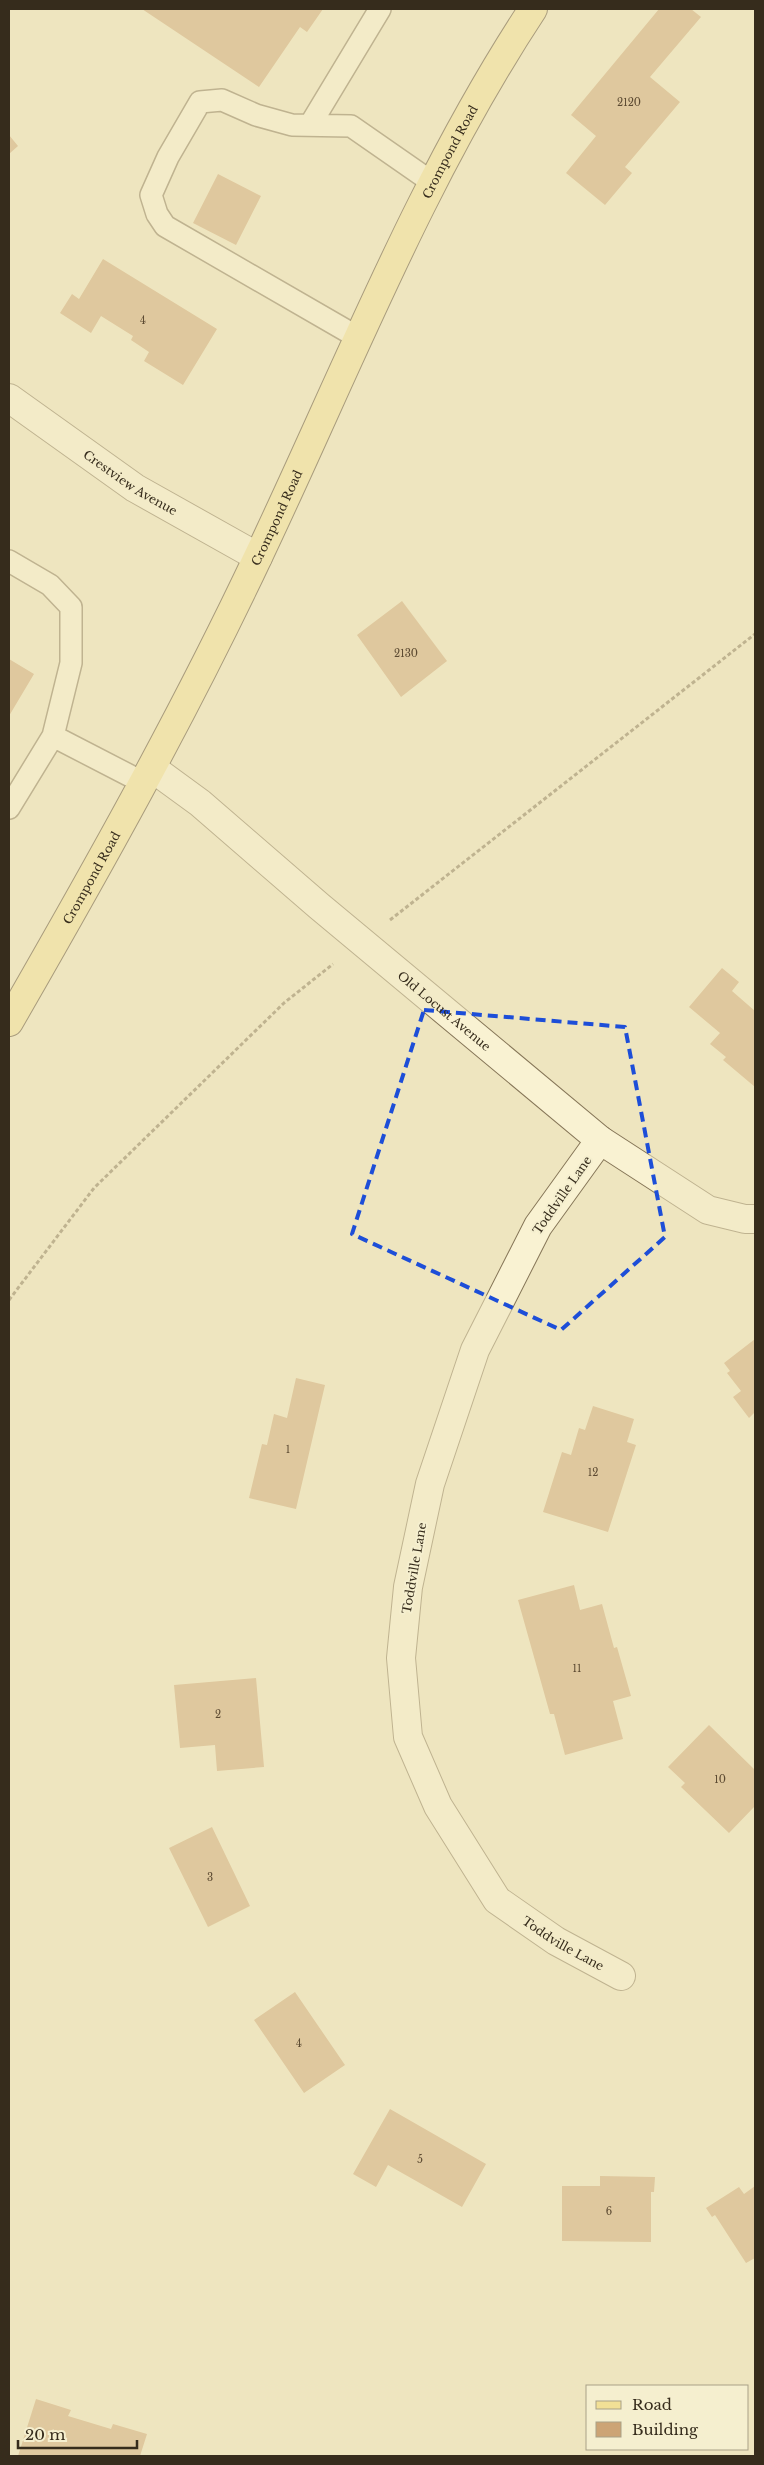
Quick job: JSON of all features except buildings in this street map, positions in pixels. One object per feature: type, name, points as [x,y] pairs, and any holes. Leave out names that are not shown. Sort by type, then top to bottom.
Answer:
[{"type":"main road","name":"Crompond Road","points":[[9,1022],[98,867],[148,775],[258,557],[433,183],[482,89],[534,9]]},
{"type":"street","name":"Crestview Avenue","points":[[9,398],[135,488],[258,557]]},
{"type":"street","name":"Old Locust Avenue","points":[[148,775],[200,803],[319,906],[600,1140],[708,1210],[745,1219],[755,1219]]},
{"type":"street","name":"Toddville Lane","points":[[600,1140],[538,1226],[475,1350],[430,1484],[408,1587],[401,1658],[408,1737],[438,1806],[498,1900],[556,1942],[621,1976]]},
{"type":"lane","points":[[310,125],[380,9]]},
{"type":"lane","points":[[359,338],[166,226],[157,214],[151,195],[168,157],[200,102],[222,100],[256,115],[292,125],[351,126],[433,183]]},
{"type":"lane","points":[[9,560],[50,585],[71,607],[71,663],[54,736],[9,808]]},
{"type":"lane","points":[[54,736],[148,775]]},
{"type":"highlighted area","points":[[424,1010],[625,1027],[665,1237],[561,1330],[352,1234]]}]
